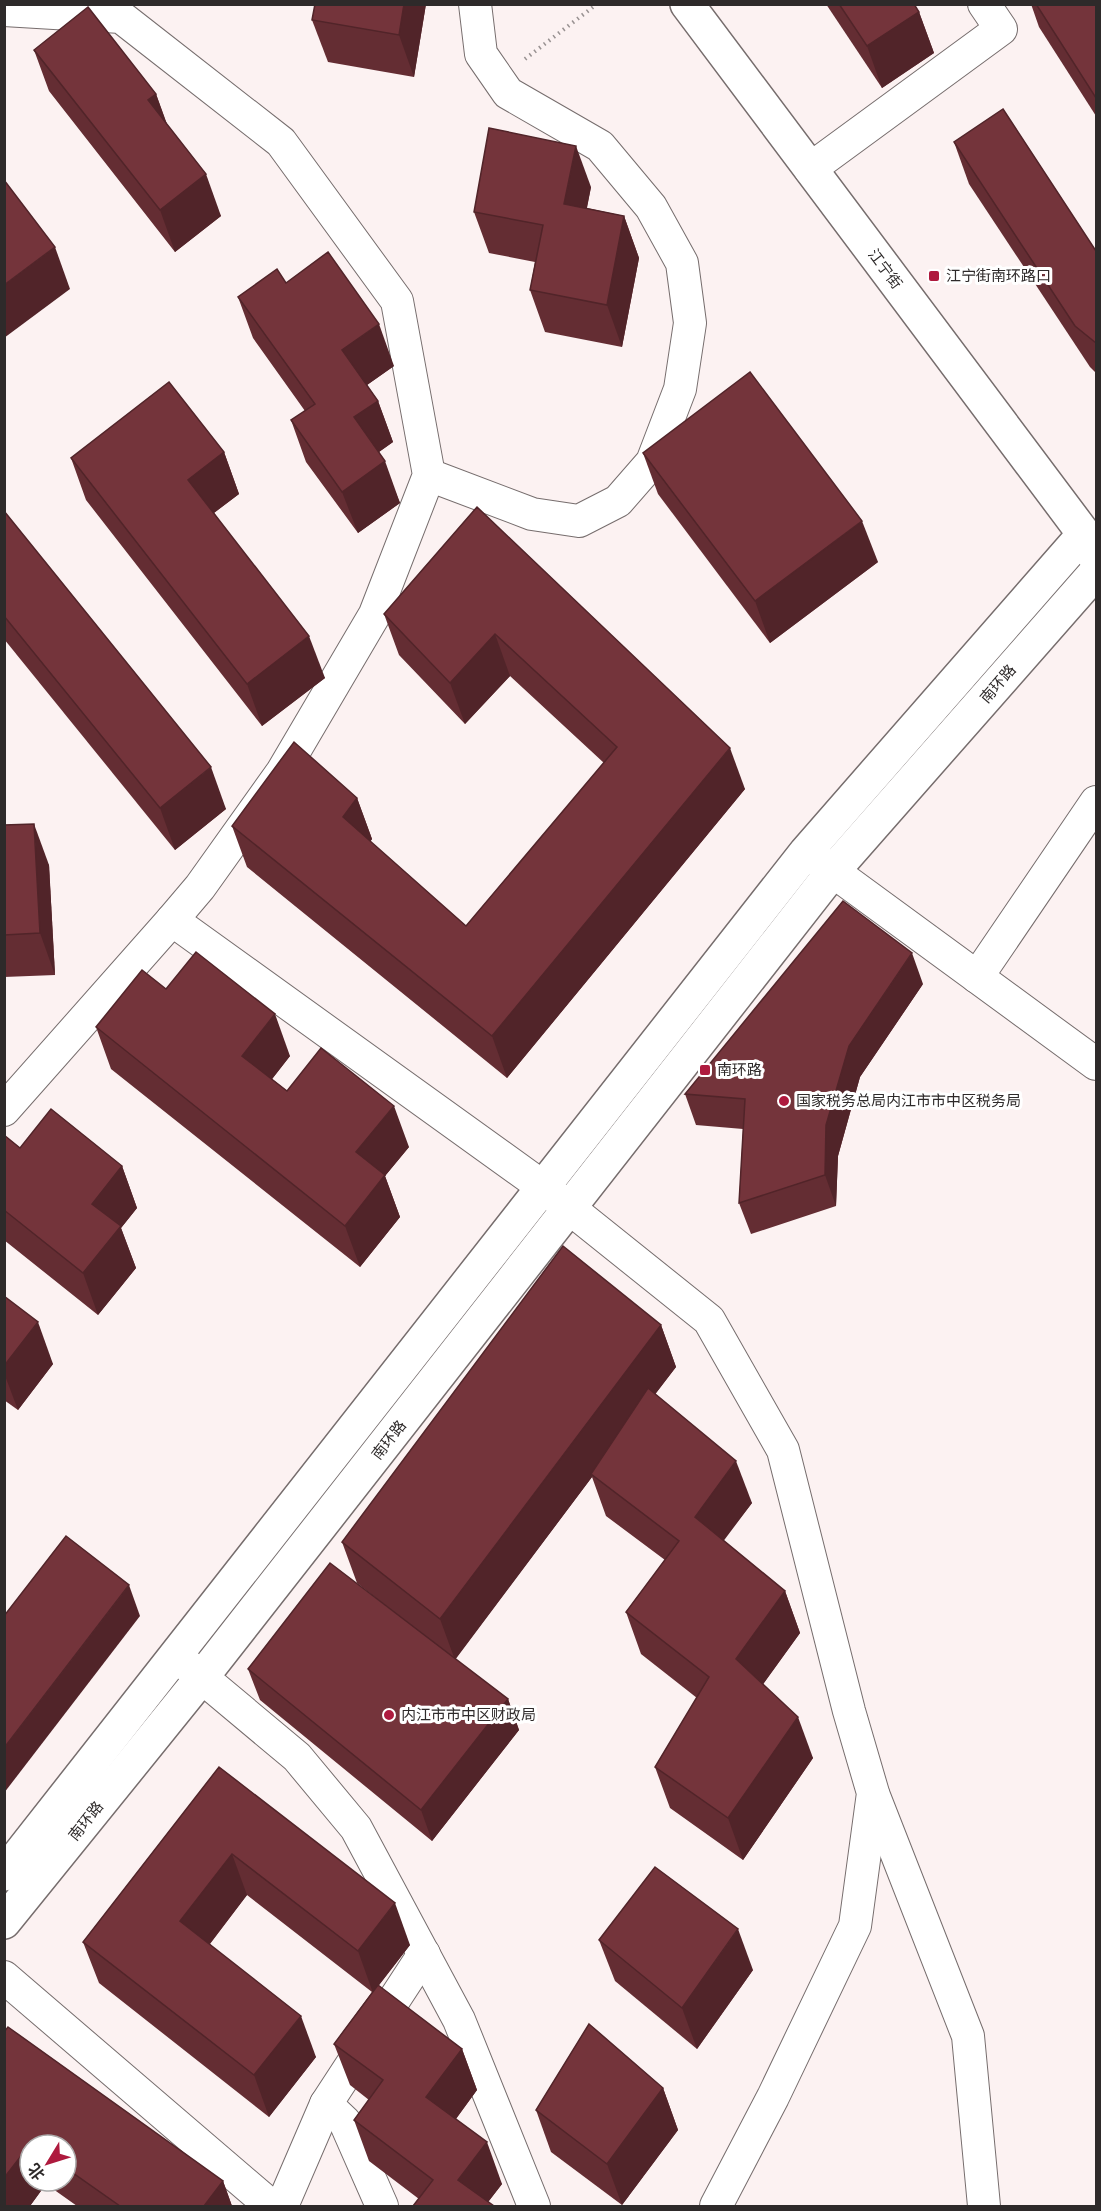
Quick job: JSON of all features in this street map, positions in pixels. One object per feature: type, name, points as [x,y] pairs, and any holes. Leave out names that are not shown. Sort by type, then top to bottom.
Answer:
[{"type":"main road","name":"江宁街","points":[[687,4],[810,169],[1090,534],[1096,565]]},
{"type":"main road","name":"南环路","points":[[4,1874],[806,852],[1090,534]]},
{"type":"main road","name":"南环路","points":[[4,1922],[202,1677],[833,871],[1096,572]]},
{"type":"street","points":[[429,475],[532,514],[579,521],[618,501],[652,462],[680,389],[690,323],[682,263],[651,207],[600,146],[508,93],[481,54],[475,4]]},
{"type":"street","points":[[810,169],[1001,29],[984,4]]},
{"type":"street","points":[[4,10],[121,11],[281,142],[397,301],[429,475],[375,614],[282,772],[200,886],[4,1110]]},
{"type":"street","points":[[977,977],[1096,802]]},
{"type":"street","points":[[806,852],[1096,1064]]},
{"type":"street","points":[[172,920],[543,1187],[710,1320],[783,1450],[849,1712],[873,1793],[968,2036],[984,2206]]},
{"type":"street","points":[[176,1656],[297,1757],[356,1828],[459,2020],[534,2206]]},
{"type":"street","points":[[716,2206],[773,2097],[855,1926],[873,1793]]},
{"type":"street","points":[[282,2206],[326,2104],[424,1954]]},
{"type":"street","points":[[4,1977],[271,2206]]},
{"type":"street","points":[[326,2104],[345,2122],[382,2206]]},
{"type":"path","points":[[498,79],[597,4]]},
{"type":"building","points":[[315,4],[404,4],[399,35],[312,20]]},
{"type":"building","points":[[839,4],[914,4],[919,12],[867,46]]},
{"type":"building","points":[[1036,4],[1096,4],[1096,98]]},
{"type":"building","points":[[88,7],[156,94],[148,100],[206,174],[160,210],[34,50]]},
{"type":"building","points":[[1003,109],[1096,251],[1096,343],[1075,326],[954,142]]},
{"type":"building","points":[[489,128],[576,146],[564,204],[624,216],[607,305],[530,290],[543,225],[474,212]]},
{"type":"building","points":[[4,180],[55,247],[4,285]]},
{"type":"building","points":[[328,252],[379,324],[342,350],[378,401],[354,417],[385,461],[342,492],[291,420],[315,404],[238,297],[277,269],[286,283]]},
{"type":"building","points":[[750,372],[862,521],[755,601],[643,453]]},
{"type":"building","points":[[169,382],[224,452],[188,480],[309,636],[247,684],[71,458]]},
{"type":"building","points":[[477,507],[730,748],[492,1036],[232,826],[294,742],[357,798],[343,817],[466,926],[617,747],[495,634],[450,683],[384,614]]},
{"type":"building","points":[[4,511],[211,767],[160,808],[4,616]]},
{"type":"building","points":[[34,824],[40,933],[4,935],[4,825]]},
{"type":"building","name":"国家税务总局内江市市中区税务局","points":[[843,901],[912,953],[849,1046],[826,1125],[825,1175],[739,1203],[745,1099],[685,1094]]},
{"type":"building","points":[[196,952],[275,1014],[242,1056],[287,1091],[321,1048],[394,1106],[356,1152],[385,1175],[345,1226],[96,1027],[142,970],[166,989]]},
{"type":"building","points":[[51,1109],[122,1166],[92,1204],[121,1226],[83,1273],[4,1210],[4,1135],[20,1148]]},
{"type":"building","points":[[563,1246],[661,1325],[440,1619],[342,1542]]},
{"type":"building","points":[[4,1296],[38,1322],[4,1366]]},
{"type":"building","points":[[648,1388],[736,1461],[695,1517],[785,1591],[736,1659],[798,1717],[728,1818],[655,1767],[709,1677],[626,1612],[679,1541],[591,1474]]},
{"type":"building","points":[[66,1536],[129,1585],[4,1748],[4,1616]]},
{"type":"building","name":"内江市市中区财政局","points":[[330,1563],[508,1699],[421,1810],[248,1669]]},
{"type":"building","points":[[219,1767],[395,1903],[358,1951],[232,1854],[180,1921],[301,2016],[254,2075],[83,1942]]},
{"type":"building","points":[[655,1867],[738,1929],[682,2008],[599,1940]]},
{"type":"building","points":[[378,1985],[462,2049],[426,2097],[487,2142],[458,2180],[494,2206],[413,2206],[433,2180],[354,2120],[383,2080],[334,2044]]},
{"type":"building","points":[[589,2024],[663,2088],[607,2164],[536,2110]]},
{"type":"building","points":[[8,2027],[223,2181],[204,2206],[120,2206],[78,2176],[78,2133],[18,2133],[18,2160],[4,2178],[4,2032]]},
{"type":"place","name":"江宁街南环路口","points":[[934,276]]},
{"type":"place","name":"南环路","points":[[705,1070]]},
{"type":"place","name":"国家税务总局内江市市中区税务局","points":[[784,1101]]},
{"type":"place","name":"内江市市中区财政局","points":[[389,1715]]}]
